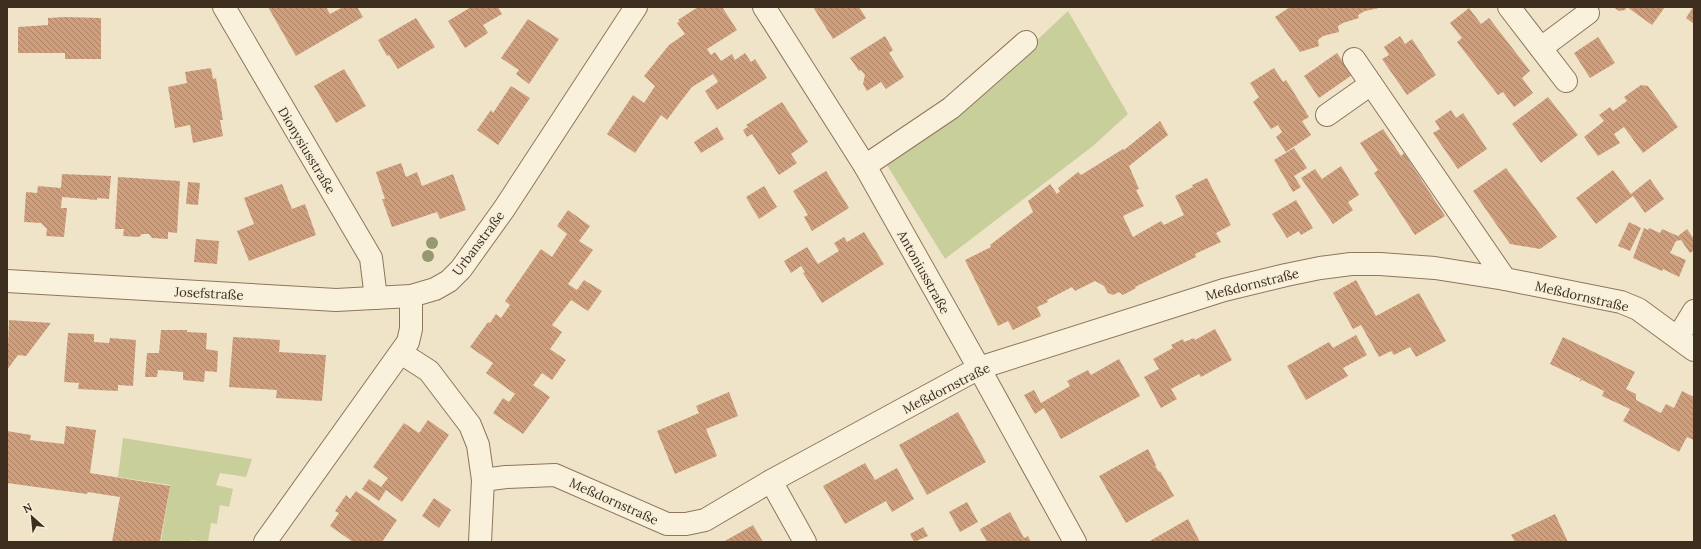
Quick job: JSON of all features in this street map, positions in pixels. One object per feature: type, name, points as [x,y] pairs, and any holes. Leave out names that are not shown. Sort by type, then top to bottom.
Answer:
[{"type":"street","name":"Dionysiusstraße","points":[[224,7],[371,258],[376,298]]},
{"type":"street","name":"Urbanstraße","points":[[411,296],[435,289],[449,281],[461,269],[504,209],[636,7]]},
{"type":"street","name":"Antoniusstraße","points":[[764,7],[865,166],[1075,542]]},
{"type":"street","points":[[1509,7],[1566,81]]},
{"type":"street","points":[[1541,48],[1588,13]]},
{"type":"street","points":[[865,166],[951,108],[1026,42]]},
{"type":"street","points":[[1354,59],[1505,279]]},
{"type":"street","points":[[1326,115],[1371,84]]},
{"type":"street","name":"Meßdornstraße","points":[[483,480],[506,477],[555,475],[667,524],[686,524],[705,520],[771,481],[979,368],[1224,290],[1320,268],[1350,264],[1380,264],[1435,268],[1505,279],[1621,302],[1638,309],[1686,344]]},
{"type":"street","name":"Josefstraße","points":[[7,281],[336,300],[411,296]]},
{"type":"street","points":[[265,542],[408,342],[411,329],[411,296]]},
{"type":"street","points":[[1686,344],[1694,311]]},
{"type":"street","points":[[401,353],[429,371],[470,425],[478,445],[483,480],[480,542]]},
{"type":"street","points":[[771,481],[805,542]]},
{"type":"green space","points":[[1068,11],[1128,114],[1093,146],[945,259],[885,162],[1033,44]]},
{"type":"green space","points":[[123,438],[252,459],[246,477],[220,473],[216,485],[233,489],[229,507],[220,505],[217,524],[211,523],[208,542],[191,540],[191,542],[161,542],[170,485],[118,477]]},
{"type":"building","points":[[268,7],[326,7],[330,14],[343,7],[357,7],[363,17],[296,56]]},
{"type":"building","points":[[471,7],[498,7],[502,14],[483,25],[488,33],[465,48],[448,21]]},
{"type":"building","points":[[698,7],[722,7],[737,30],[707,49],[711,55],[715,52],[721,61],[732,54],[735,60],[745,53],[751,62],[755,59],[767,78],[717,110],[705,91],[718,82],[713,74],[692,87],[667,120],[661,115],[635,153],[607,134],[633,95],[644,103],[655,86],[644,76],[669,45],[685,34],[677,23],[680,21],[678,20]]},
{"type":"building","points":[[813,7],[859,7],[866,18],[833,39]]},
{"type":"building","points":[[1290,7],[1379,8],[1365,11],[1358,15],[1359,18],[1343,23],[1338,26],[1339,32],[1323,36],[1318,40],[1319,46],[1300,52],[1275,17]]},
{"type":"building","points":[[1613,7],[1627,7],[1625,10],[1619,11]]},
{"type":"building","points":[[1627,7],[1665,7],[1652,25]]},
{"type":"building","points":[[1694,7],[1694,24],[1686,18]]},
{"type":"building","points":[[1469,8],[1481,24],[1489,18],[1530,71],[1522,78],[1533,93],[1514,107],[1503,92],[1498,95],[1457,42],[1462,38],[1450,23]]},
{"type":"building","points":[[48,18],[101,18],[101,59],[65,59],[65,53],[18,53],[18,27],[48,25]]},
{"type":"building","points":[[416,18],[435,47],[398,69],[389,55],[387,56],[378,40]]},
{"type":"building","points":[[528,19],[559,39],[529,84],[516,74],[519,70],[501,58]]},
{"type":"building","points":[[885,36],[893,50],[889,53],[904,77],[886,89],[881,82],[867,91],[863,84],[865,75],[861,70],[859,71],[850,58]]},
{"type":"building","points":[[1400,36],[1405,44],[1412,39],[1436,75],[1407,95],[1382,59],[1389,55],[1384,47]]},
{"type":"building","points":[[1598,37],[1615,63],[1590,78],[1574,53]]},
{"type":"building","points":[[1337,53],[1352,75],[1319,98],[1304,76]]},
{"type":"building","points":[[211,68],[213,79],[216,78],[223,120],[220,120],[223,136],[193,143],[190,125],[175,128],[168,87],[187,83],[185,72]]},
{"type":"building","points":[[1274,68],[1283,82],[1286,80],[1309,117],[1302,121],[1311,135],[1286,152],[1276,137],[1282,132],[1278,125],[1271,129],[1253,102],[1259,97],[1250,83]]},
{"type":"building","points":[[344,69],[366,106],[336,123],[314,86]]},
{"type":"building","points":[[1641,85],[1648,86],[1678,127],[1643,153],[1624,127],[1614,134],[1620,143],[1598,156],[1584,137],[1604,121],[1599,115],[1610,107],[1613,111],[1627,101],[1624,97]]},
{"type":"building","points":[[511,86],[530,98],[498,145],[477,130],[491,110],[493,113]]},
{"type":"building","points":[[1548,97],[1578,135],[1541,163],[1512,124]]},
{"type":"building","points":[[782,102],[808,142],[791,154],[797,163],[779,175],[752,134],[747,137],[743,130],[748,127],[746,125]]},
{"type":"building","points":[[1451,110],[1456,118],[1463,113],[1487,149],[1458,169],[1433,133],[1440,129],[1435,121]]},
{"type":"building","points":[[1160,121],[1168,135],[1129,166],[1139,189],[1136,190],[1144,206],[1123,216],[1133,237],[1161,221],[1164,225],[1184,215],[1175,196],[1193,187],[1192,185],[1207,178],[1231,225],[1216,233],[1221,242],[1195,254],[1196,257],[1135,287],[1136,288],[1123,295],[1119,292],[1113,295],[1108,293],[1104,286],[1095,281],[1075,291],[1072,287],[1047,300],[1048,302],[1037,307],[1041,316],[1013,330],[1008,321],[998,326],[965,260],[991,247],[990,245],[1033,212],[1028,201],[1050,184],[1057,194],[1060,191],[1058,188],[1078,172],[1081,175],[1123,149],[1124,150]]},
{"type":"building","points":[[717,127],[724,139],[701,153],[694,142]]},
{"type":"building","points":[[1383,129],[1401,156],[1404,153],[1445,216],[1415,235],[1374,173],[1378,170],[1360,143]]},
{"type":"building","points":[[1294,148],[1307,168],[1294,176],[1301,187],[1293,192],[1274,160]]},
{"type":"building","points":[[401,163],[406,177],[417,172],[422,186],[453,174],[466,210],[440,219],[437,212],[392,227],[382,199],[385,199],[376,172]]},
{"type":"building","points":[[1341,166],[1359,195],[1348,202],[1353,210],[1333,224],[1301,178],[1315,169],[1322,179]]},
{"type":"building","points":[[1506,168],[1557,237],[1540,249],[1510,244],[1473,191]]},
{"type":"building","points":[[1613,170],[1631,194],[1650,179],[1664,199],[1645,213],[1633,196],[1596,224],[1576,198]]},
{"type":"building","points":[[826,171],[849,208],[812,231],[804,217],[808,215],[793,191]]},
{"type":"building","points":[[62,174],[111,176],[109,199],[97,198],[97,200],[62,197],[61,208],[67,208],[64,237],[46,236],[47,229],[41,223],[24,222],[26,192],[37,193],[38,186],[61,188]]},
{"type":"building","points":[[118,177],[180,181],[177,233],[168,232],[168,239],[152,238],[149,234],[142,234],[139,237],[123,236],[124,229],[115,229]]},
{"type":"building","points":[[188,182],[200,183],[198,205],[186,204]]},
{"type":"building","points":[[282,184],[292,209],[305,204],[316,235],[249,261],[237,231],[254,224],[244,198]]},
{"type":"building","points":[[764,186],[777,207],[759,219],[746,197]]},
{"type":"building","points":[[1296,200],[1313,228],[1301,235],[1299,231],[1287,238],[1272,214]]},
{"type":"building","points":[[568,210],[590,226],[579,241],[593,250],[568,284],[577,290],[584,280],[602,291],[588,311],[571,300],[552,325],[562,332],[550,349],[566,360],[552,380],[542,373],[533,385],[550,397],[523,434],[493,413],[503,398],[509,402],[515,394],[486,373],[493,363],[470,347],[488,322],[490,323],[496,314],[501,318],[510,305],[505,301],[541,249],[552,257],[567,234],[557,226]]},
{"type":"building","points":[[1629,222],[1641,228],[1630,251],[1618,246]]},
{"type":"building","points":[[1644,228],[1648,230],[1649,228],[1660,233],[1662,229],[1678,236],[1687,229],[1694,239],[1694,250],[1690,253],[1681,240],[1676,241],[1670,253],[1686,260],[1679,277],[1663,269],[1662,271],[1633,258]]},
{"type":"building","points":[[864,232],[884,264],[822,303],[803,273],[805,272],[801,266],[791,273],[784,261],[807,247],[818,264],[839,251],[834,243],[844,237],[847,242]]},
{"type":"building","points":[[196,239],[219,241],[217,264],[194,262]]},
{"type":"building","points":[[1356,280],[1376,316],[1419,293],[1446,341],[1416,357],[1410,347],[1394,355],[1391,351],[1379,357],[1361,325],[1353,329],[1333,293]]},
{"type":"building","points":[[9,320],[51,323],[26,356],[18,355],[7,370]]},
{"type":"building","points":[[1215,329],[1232,360],[1201,377],[1199,374],[1171,389],[1177,399],[1161,408],[1144,377],[1159,369],[1153,359],[1173,348],[1171,345],[1183,339],[1184,342],[1194,338],[1195,340]]},
{"type":"building","points":[[161,330],[187,330],[187,332],[207,333],[206,349],[218,351],[217,372],[205,371],[204,382],[183,380],[183,372],[158,370],[157,377],[145,377],[147,353],[159,353]]},
{"type":"building","points":[[68,333],[94,334],[94,342],[109,343],[110,338],[136,340],[133,386],[118,385],[118,391],[78,389],[79,383],[64,382]]},
{"type":"building","points":[[1356,335],[1367,355],[1343,368],[1348,376],[1306,400],[1287,366],[1329,342],[1333,348]]},
{"type":"building","points":[[233,337],[280,340],[279,352],[326,355],[322,401],[276,398],[277,390],[229,387]]},
{"type":"building","points":[[1563,337],[1635,372],[1626,389],[1636,394],[1636,400],[1661,413],[1666,404],[1674,408],[1682,391],[1694,397],[1694,440],[1687,437],[1679,452],[1623,421],[1630,409],[1602,396],[1604,391],[1582,380],[1579,382],[1581,379],[1550,364]]},
{"type":"building","points":[[1119,359],[1140,396],[1061,439],[1044,408],[1035,414],[1024,395],[1034,390],[1041,403],[1070,386],[1067,381],[1088,370],[1091,375]]},
{"type":"building","points":[[729,392],[738,416],[706,429],[717,456],[675,474],[657,431],[699,413],[696,406]]},
{"type":"building","points":[[958,412],[986,462],[927,495],[899,445]]},
{"type":"building","points":[[428,420],[449,435],[402,502],[386,490],[379,501],[362,489],[369,479],[381,487],[388,478],[373,467],[404,423],[419,433]]},
{"type":"building","points":[[66,426],[96,430],[90,473],[170,486],[160,542],[112,542],[120,497],[7,483],[7,431],[31,435],[30,440],[64,444]]},
{"type":"building","points":[[1148,449],[1156,465],[1155,466],[1159,472],[1160,471],[1174,496],[1126,523],[1099,476]]},
{"type":"building","points":[[865,463],[875,480],[897,468],[914,499],[892,512],[886,501],[845,524],[823,486]]},
{"type":"building","points":[[356,491],[397,520],[382,542],[353,542],[330,526],[339,513],[335,511],[346,495],[350,499]]},
{"type":"building","points":[[434,498],[451,510],[439,528],[422,516]]},
{"type":"building","points":[[967,502],[978,522],[960,532],[949,512]]},
{"type":"building","points":[[1010,512],[1024,538],[1028,536],[1031,542],[987,542],[980,529]]},
{"type":"building","points":[[1555,514],[1568,542],[1515,542],[1511,535]]},
{"type":"building","points":[[1188,519],[1200,542],[1148,542]]},
{"type":"building","points":[[753,525],[763,542],[723,542]]},
{"type":"building","points":[[923,527],[928,536],[914,542],[910,534]]}]
